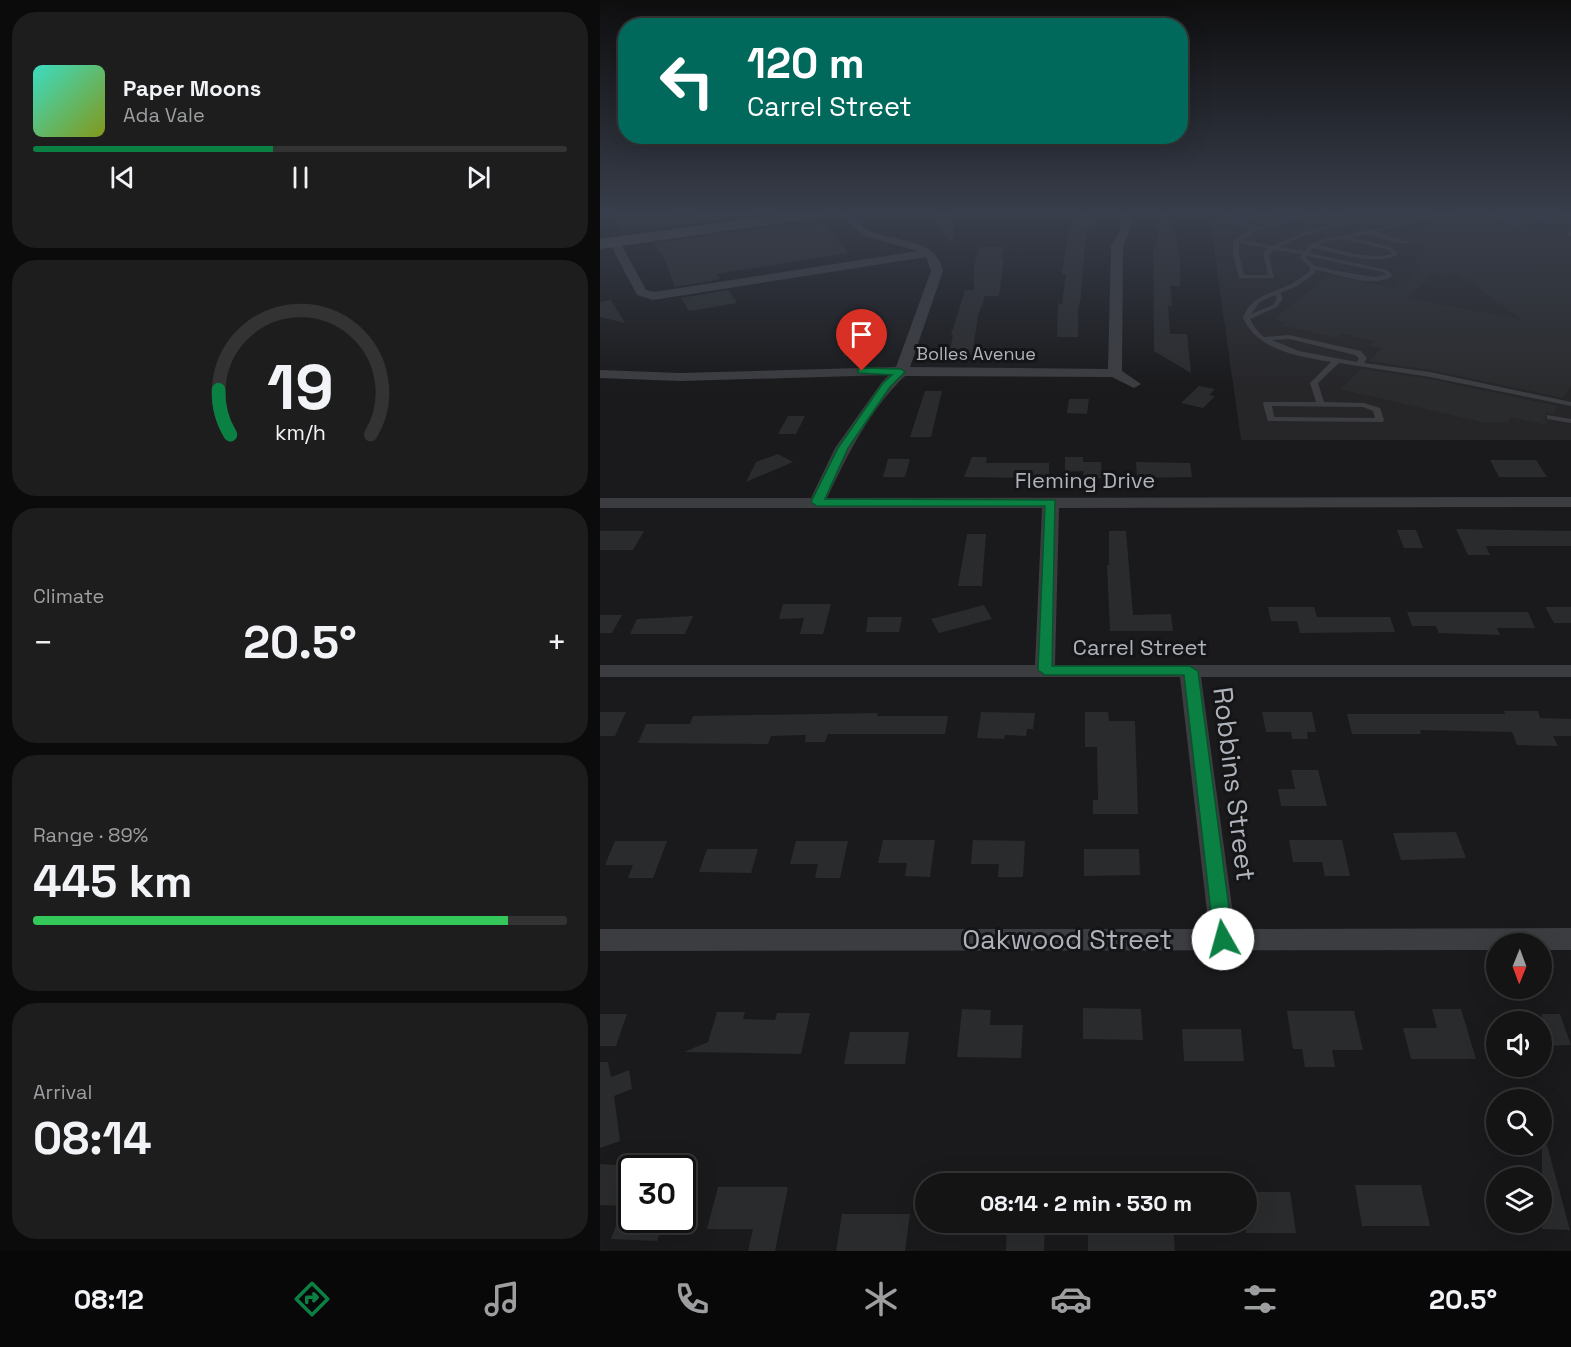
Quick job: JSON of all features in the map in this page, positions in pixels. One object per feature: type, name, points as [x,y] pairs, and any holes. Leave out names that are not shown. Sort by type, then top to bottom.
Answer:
[{"type":"street","points":[[627,271],[641,292],[648,296],[669,295],[814,271]]},
{"type":"street","points":[[817,502],[843,448],[887,385],[901,372],[937,271]]},
{"type":"street","points":[[1115,373],[1117,271]]},
{"type":"street","name":"Bolles Avenue","points":[[600,374],[680,378],[901,372],[1115,373],[1134,384]]},
{"type":"street","points":[[1045,670],[1051,502]]},
{"type":"street","name":"Fleming Drive","points":[[600,503],[1571,502]]},
{"type":"street","name":"Carrel Street","points":[[600,671],[1571,671]]},
{"type":"street","name":"Robbins Street","points":[[1190,671],[1223,939]]},
{"type":"street","name":"Oakwood Street","points":[[600,940],[1571,939]]},
{"type":"lane","points":[[1240,271],[1241,277],[1272,277],[1271,271]]},
{"type":"lane","points":[[1313,271],[1302,280],[1251,306],[1246,318],[1250,327],[1263,339],[1280,346],[1337,361],[1411,371],[1571,404]]},
{"type":"lane","points":[[1335,271],[1372,279],[1390,276],[1385,271]]},
{"type":"lane","points":[[1246,318],[1275,306],[1280,298],[1276,292]]},
{"type":"lane","points":[[1263,339],[1289,337],[1358,353],[1363,358],[1359,364]]},
{"type":"lane","points":[[1321,404],[1314,383],[1337,361]]},
{"type":"lane","points":[[1267,404],[1321,404],[1364,405],[1377,410],[1380,420],[1271,419],[1267,404]]},
{"type":"lane","points":[[1550,417],[1571,421]]},
{"type":"shaded area","points":[[1217,271],[1571,271],[1571,440],[1241,440]]},
{"type":"building","points":[[669,271],[732,271],[716,274],[720,279],[675,287]]},
{"type":"building","points":[[974,271],[1002,271],[999,296],[985,296],[978,316],[972,355],[949,354],[953,335],[951,335],[965,290],[974,290]]},
{"type":"building","points":[[1062,271],[1083,271],[1078,310],[1078,337],[1057,337],[1058,303],[1062,304],[1066,274],[1062,274]]},
{"type":"building","points":[[1153,271],[1180,271],[1180,286],[1170,286],[1172,306],[1168,306],[1170,334],[1187,334],[1191,373],[1154,351]]},
{"type":"building","points":[[1414,271],[1437,271],[1407,298],[1521,319],[1458,274],[1443,276],[1437,271],[1571,271],[1571,386],[1563,398],[1430,370],[1369,361],[1382,348],[1370,346],[1375,341],[1342,334],[1337,338],[1281,325],[1285,322],[1274,319],[1329,275],[1395,288]]},
{"type":"building","points":[[728,290],[737,303],[689,311],[681,298]]},
{"type":"building","points":[[611,300],[625,323],[600,317],[600,302]]},
{"type":"building","points":[[862,329],[877,329],[869,356],[843,356],[853,332],[861,332]]},
{"type":"building","points":[[1361,369],[1430,379],[1558,406],[1553,414],[1546,413],[1545,419],[1548,421],[1545,425],[1511,417],[1508,422],[1486,423],[1340,389]]},
{"type":"building","points":[[1199,386],[1215,389],[1209,395],[1215,396],[1203,408],[1181,403]]},
{"type":"building","points":[[925,391],[942,391],[931,437],[910,437]]},
{"type":"building","points":[[1069,399],[1089,399],[1087,414],[1067,413]]},
{"type":"building","points":[[788,416],[805,416],[796,434],[778,434]]},
{"type":"building","points":[[778,454],[793,462],[746,482],[756,462]]},
{"type":"building","points":[[972,457],[987,457],[986,463],[1049,463],[1049,478],[964,477]]},
{"type":"building","points":[[1065,457],[1083,457],[1083,462],[1101,462],[1102,478],[1084,478],[1083,471],[1065,472]]},
{"type":"building","points":[[888,459],[910,459],[905,477],[883,477]]},
{"type":"building","points":[[1490,460],[1536,460],[1547,477],[1499,477]]},
{"type":"building","points":[[1136,462],[1190,463],[1192,477],[1137,478]]},
{"type":"building","points":[[1456,529],[1571,531],[1571,546],[1486,546],[1490,555],[1468,555]]},
{"type":"building","points":[[1397,530],[1416,530],[1423,548],[1404,548]]},
{"type":"building","points":[[600,531],[644,531],[633,550],[600,550]]},
{"type":"building","points":[[1109,531],[1126,531],[1133,615],[1171,614],[1173,631],[1110,631],[1107,565],[1109,565]]},
{"type":"building","points":[[967,534],[986,534],[982,586],[958,586]]},
{"type":"building","points":[[783,604],[831,604],[823,634],[800,634],[804,618],[779,619]]},
{"type":"building","points":[[984,605],[992,619],[939,633],[931,619]]},
{"type":"building","points":[[1268,607],[1314,607],[1317,617],[1390,617],[1395,632],[1300,633],[1297,621],[1271,621]]},
{"type":"building","points":[[1545,607],[1571,607],[1571,623],[1554,623]]},
{"type":"building","points":[[1407,612],[1528,612],[1535,628],[1497,628],[1500,635],[1439,633],[1436,626],[1412,626]]},
{"type":"building","points":[[600,615],[622,615],[612,633],[600,633]]},
{"type":"building","points":[[693,616],[685,634],[630,634],[637,619]]},
{"type":"building","points":[[868,617],[902,617],[899,632],[866,632]]},
{"type":"building","points":[[1504,711],[1538,711],[1540,718],[1571,719],[1571,736],[1553,736],[1558,746],[1517,745],[1512,732],[1420,730],[1421,734],[1352,734],[1347,714],[1505,714]]},
{"type":"building","points":[[600,712],[626,712],[615,736],[600,736]]},
{"type":"building","points":[[981,712],[1035,713],[1033,729],[1027,729],[1026,736],[1005,735],[1004,739],[977,738]]},
{"type":"building","points":[[1085,712],[1108,712],[1109,721],[1135,721],[1138,814],[1093,814],[1093,800],[1098,800],[1097,747],[1085,747]]},
{"type":"building","points":[[1262,712],[1312,712],[1316,732],[1307,732],[1308,739],[1292,739],[1291,732],[1266,732]]},
{"type":"building","points":[[878,713],[877,716],[948,716],[945,734],[828,734],[825,742],[805,742],[806,735],[771,736],[768,744],[638,743],[646,724],[690,724],[693,716]]},
{"type":"building","points":[[1291,770],[1318,770],[1327,806],[1281,806],[1278,789],[1295,789]]},
{"type":"building","points":[[1456,832],[1466,858],[1401,860],[1393,833]]},
{"type":"building","points":[[883,840],[935,840],[930,877],[905,876],[907,863],[878,863]]},
{"type":"building","points":[[973,840],[1025,841],[1023,877],[998,877],[999,864],[971,864]]},
{"type":"building","points":[[1289,840],[1342,840],[1350,876],[1325,876],[1322,862],[1293,862]]},
{"type":"building","points":[[615,841],[667,841],[653,878],[628,878],[633,865],[605,865]]},
{"type":"building","points":[[796,841],[848,841],[840,878],[815,878],[818,864],[790,864]]},
{"type":"building","points":[[707,849],[758,849],[751,873],[699,872]]},
{"type":"building","points":[[1084,849],[1139,849],[1140,875],[1084,876]]},
{"type":"building","points":[[1083,1008],[1141,1009],[1143,1040],[1083,1039]]},
{"type":"building","points":[[962,1009],[991,1010],[990,1025],[1023,1025],[1021,1058],[957,1057]]},
{"type":"building","points":[[1432,1009],[1461,1009],[1476,1059],[1411,1059],[1403,1028],[1437,1028]]},
{"type":"building","points":[[1287,1011],[1354,1011],[1363,1050],[1332,1050],[1335,1067],[1305,1067],[1302,1049],[1293,1049]]},
{"type":"building","points":[[717,1012],[745,1012],[743,1019],[775,1020],[777,1013],[810,1013],[801,1054],[684,1052],[708,1042]]},
{"type":"building","points":[[600,1014],[627,1014],[616,1046],[600,1046]]},
{"type":"building","points":[[1552,1014],[1560,1014],[1571,1045],[1552,1046]]},
{"type":"building","points":[[1182,1029],[1241,1029],[1244,1061],[1184,1061]]},
{"type":"building","points":[[850,1032],[909,1032],[905,1064],[844,1064]]},
{"type":"building","points":[[600,1062],[608,1062],[611,1077],[629,1070],[632,1089],[614,1096],[620,1141],[600,1148]]},
{"type":"building","points":[[1542,1155],[1550,1155],[1570,1230],[1552,1229],[1552,1167],[1542,1167]]},
{"type":"building","points":[[600,1164],[618,1165],[618,1206],[600,1205]]},
{"type":"building","points":[[1355,1185],[1421,1185],[1430,1226],[1362,1226]]},
{"type":"building","points":[[718,1187],[788,1187],[775,1251],[748,1251],[753,1229],[707,1229]]},
{"type":"building","points":[[1257,1192],[1290,1192],[1296,1233],[1257,1233]]},
{"type":"building","points":[[842,1214],[910,1214],[905,1251],[836,1251]]},
{"type":"building","points":[[618,1220],[618,1233],[660,1233],[657,1241],[611,1239]]},
{"type":"building","points":[[1007,1233],[1045,1233],[1044,1251],[1006,1251]]},
{"type":"building","points":[[1088,1233],[1174,1233],[1175,1251],[1088,1251]]},
{"type":"route","points":[[862,371],[901,372],[887,385],[843,448],[817,502],[1051,502],[1045,670],[1190,671],[1223,939]]}]
